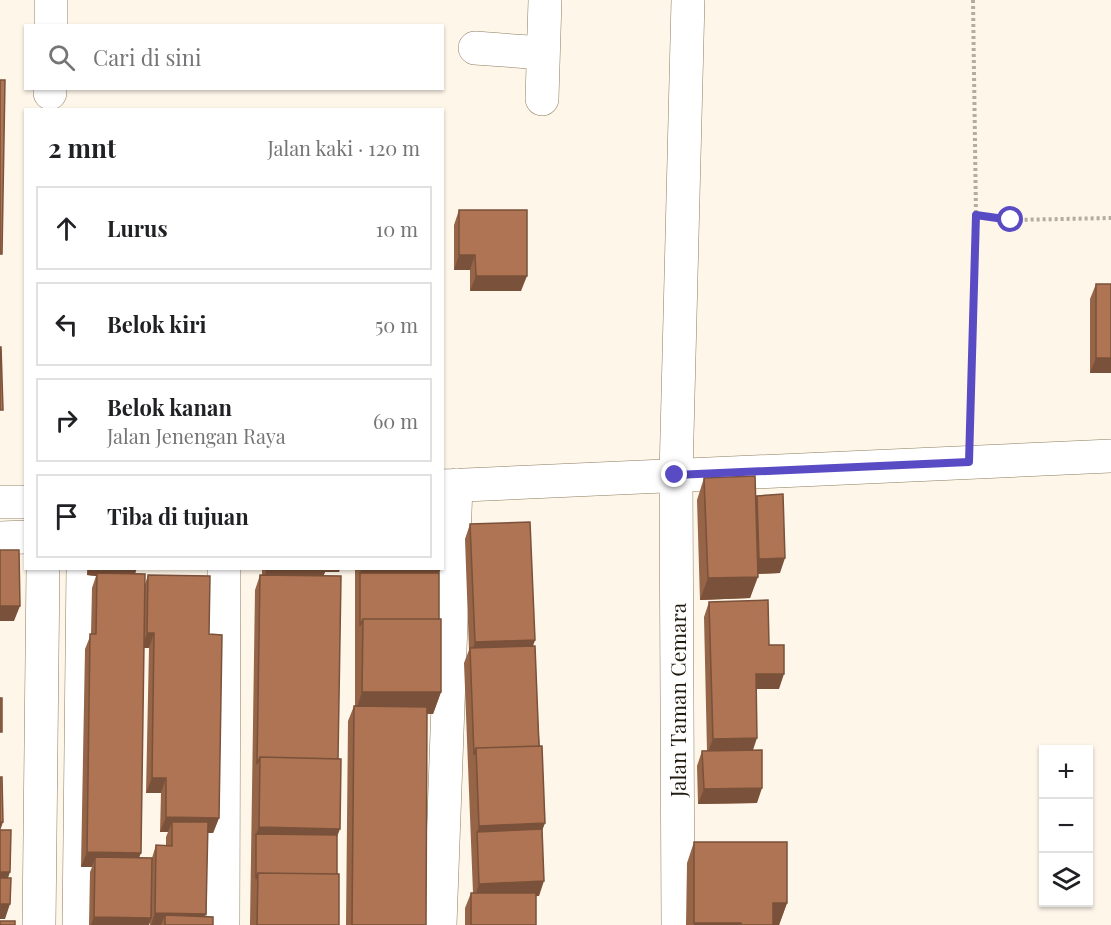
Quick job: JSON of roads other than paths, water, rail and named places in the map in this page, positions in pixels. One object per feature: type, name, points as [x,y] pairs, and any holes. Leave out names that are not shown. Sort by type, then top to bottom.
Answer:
[{"type":"street","points":[[51,0],[51,24]]},
{"type":"street","points":[[542,99],[545,0]]},
{"type":"street","name":"Jalan Taman Cemara","points":[[678,925],[675,475],[688,0]]},
{"type":"street","points":[[475,48],[543,54]]},
{"type":"street","points":[[440,925],[449,485],[1111,456]]},
{"type":"street","points":[[0,502],[24,502]]},
{"type":"street","points":[[39,925],[43,570]]},
{"type":"street","points":[[79,925],[83,570]]},
{"type":"street","points":[[223,925],[224,570]]}]
